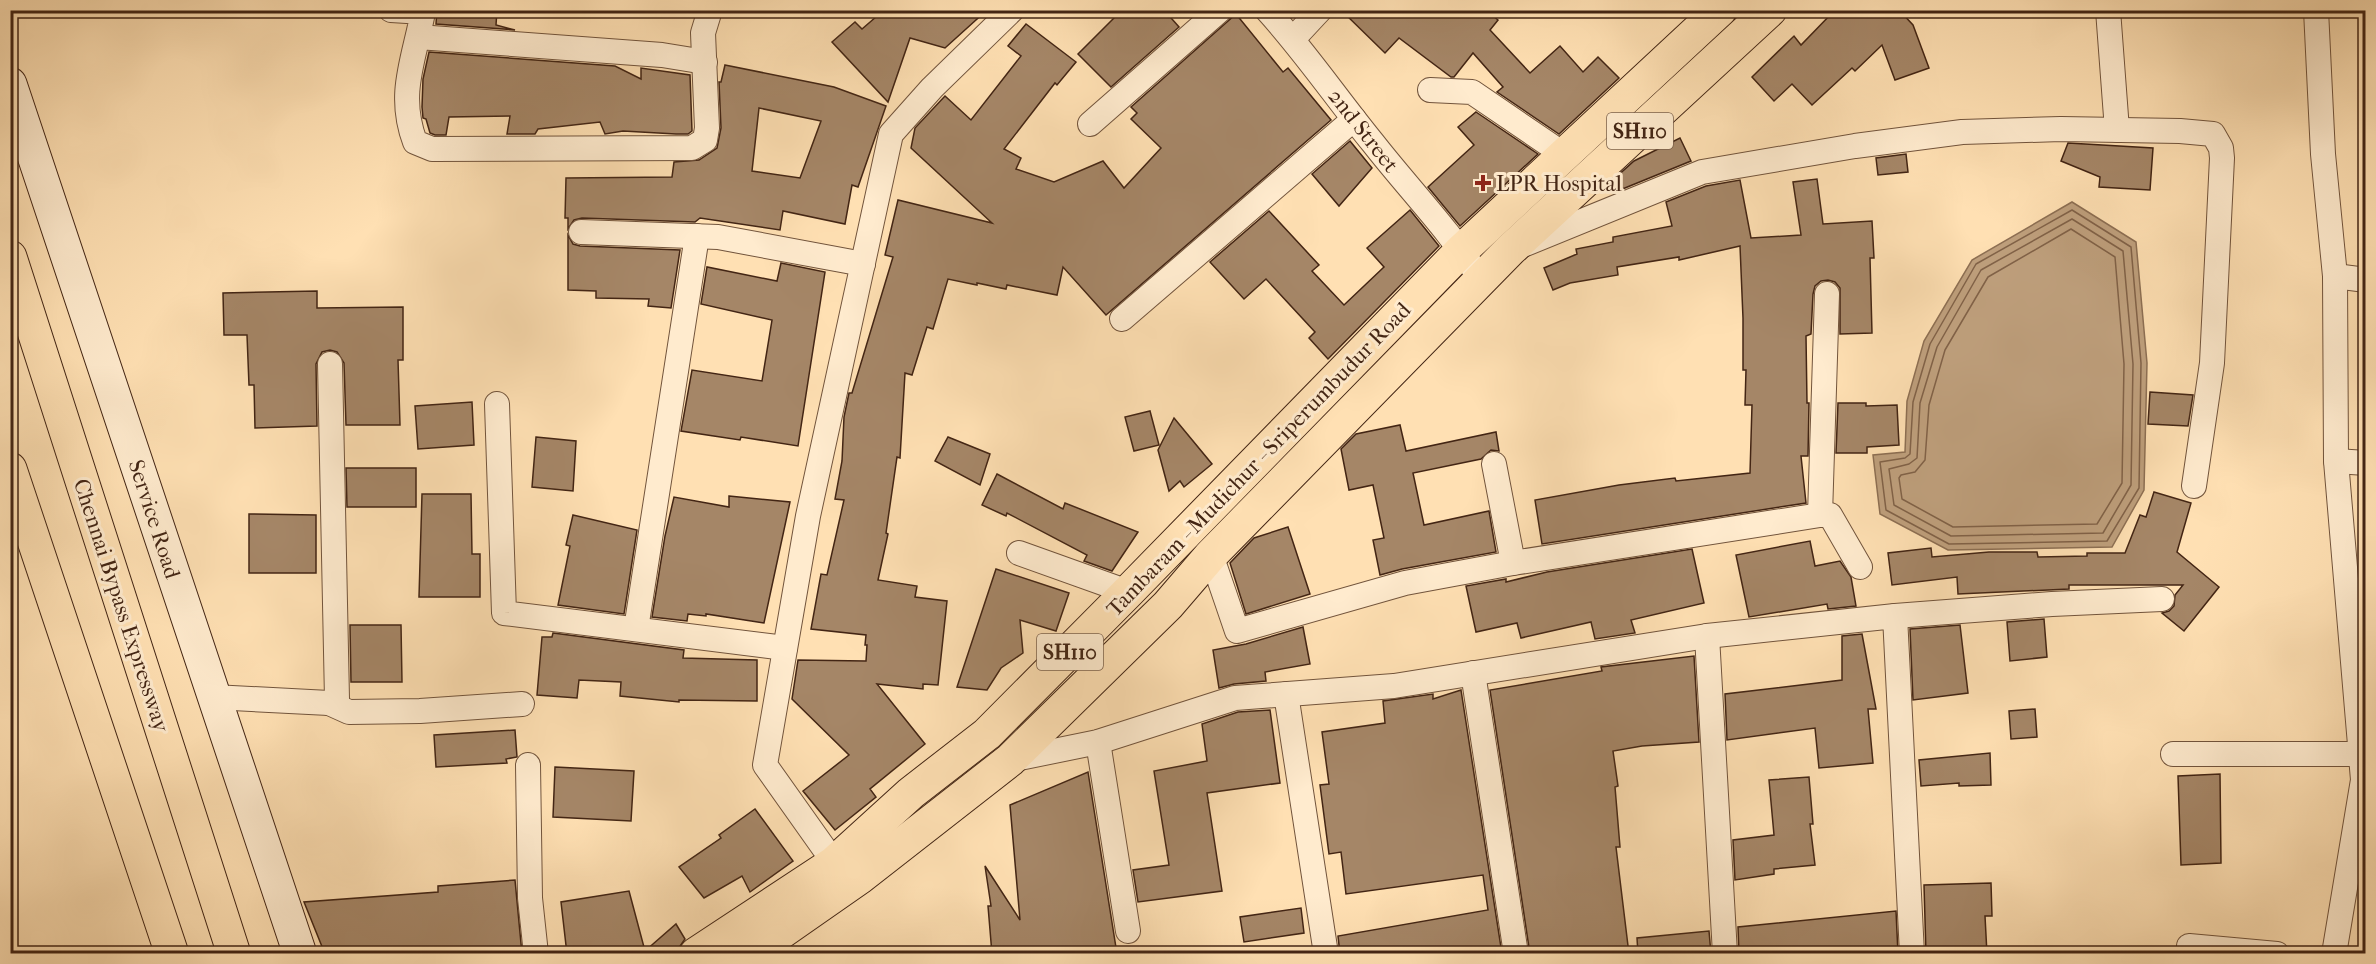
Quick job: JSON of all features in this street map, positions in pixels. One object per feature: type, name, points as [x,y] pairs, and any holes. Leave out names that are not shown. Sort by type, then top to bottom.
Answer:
[{"type":"main road","name":"Tambaram - Mudichur - Sriperumbudur Road","points":[[750,954],[842,874],[912,794],[987,734],[1461,250],[1720,10]]},
{"type":"main road","name":"Tambaram - Mudichur - Sriperumbudur Road","points":[[696,954],[842,874],[1010,760],[1167,605],[1211,555],[1510,250],[1770,10]]},
{"type":"main road","name":"Chennai Bypass Expressway","points":[[10,257],[234,954]]},
{"type":"main road","points":[[10,469],[172,954]]},
{"type":"street","points":[[391,10],[423,11],[408,68],[405,93],[408,123],[415,142],[432,149],[692,148],[705,140],[707,128],[703,33],[710,10]]},
{"type":"street","points":[[842,874],[765,765],[808,516],[891,134],[932,88],[1012,10]]},
{"type":"street","points":[[1090,124],[1220,10]]},
{"type":"street","name":"2nd Street","points":[[1268,10],[1461,250],[1480,280]]},
{"type":"street","points":[[1293,39],[1320,10]]},
{"type":"street","points":[[2108,10],[2117,130]]},
{"type":"street","points":[[2316,10],[2323,154],[2335,276],[2336,461],[2358,635],[2360,754],[2364,780],[2334,954]]},
{"type":"street","points":[[418,37],[662,55],[705,62]]},
{"type":"street","name":"Service Road","points":[[10,84],[300,954]]},
{"type":"street","points":[[1430,90],[1472,92],[1563,154]]},
{"type":"street","points":[[1122,319],[1354,119]]},
{"type":"street","points":[[1510,250],[1702,172],[1855,146],[1962,132],[2117,130],[2213,134],[2221,148],[2222,158],[2212,363],[2194,486]]},
{"type":"street","points":[[581,232],[718,237],[863,264]]},
{"type":"street","points":[[636,629],[697,236]]},
{"type":"street","points":[[2335,276],[2366,280]]},
{"type":"street","points":[[1820,515],[1827,294]]},
{"type":"street","points":[[328,703],[337,699],[330,364]]},
{"type":"street","points":[[497,404],[504,613],[785,648]]},
{"type":"street","points":[[2336,461],[2366,463]]},
{"type":"street","points":[[1494,464],[1513,563]]},
{"type":"street","points":[[1211,555],[1237,631],[1405,583],[1513,563],[1820,515],[1830,515],[1860,567]]},
{"type":"street","points":[[1019,553],[1128,592]]},
{"type":"street","points":[[1010,760],[1098,742],[1235,698],[1394,686],[1707,636],[1895,616],[2052,604],[2162,599]]},
{"type":"street","points":[[1895,616],[1912,954]]},
{"type":"street","points":[[1707,636],[1725,954]]},
{"type":"street","points":[[1473,673],[1516,954]]},
{"type":"street","points":[[1286,694],[1326,954]]},
{"type":"street","points":[[213,697],[328,703],[349,712],[420,711],[522,704]]},
{"type":"street","points":[[1098,742],[1128,931]]},
{"type":"street","points":[[2173,754],[2360,754]]},
{"type":"street","points":[[528,765],[530,898],[536,954]]},
{"type":"street","points":[[2189,946],[2277,954]]},
{"type":"water","points":[[2072,202],[2136,242],[2147,363],[2144,490],[2112,547],[1948,550],[1880,514],[1873,455],[1905,452],[1907,401],[1924,341],[1972,260]]},
{"type":"building","points":[[437,10],[497,10],[496,25],[515,30],[436,24]]},
{"type":"building","points":[[884,10],[987,10],[945,48],[910,38],[888,102],[832,42],[855,22],[862,29]]},
{"type":"building","points":[[1122,10],[1164,10],[1179,27],[1111,87],[1078,54]]},
{"type":"building","points":[[1341,10],[1486,10],[1498,20],[1490,30],[1530,73],[1560,46],[1583,72],[1598,57],[1619,78],[1559,134],[1497,92],[1503,87],[1473,53],[1454,77],[1451,77],[1399,38],[1385,53]]},
{"type":"building","points":[[1835,10],[1899,10],[1913,25],[1929,68],[1895,80],[1882,45],[1855,71],[1852,68],[1812,105],[1792,84],[1774,101],[1752,77],[1794,36],[1801,45]]},
{"type":"building","points":[[1236,14],[1283,72],[1288,68],[1331,120],[1106,315],[1063,267],[1057,295],[1007,285],[1006,289],[948,279],[933,329],[927,327],[912,375],[905,373],[900,458],[897,457],[886,533],[888,534],[878,580],[917,586],[915,597],[947,601],[938,685],[923,684],[923,689],[877,684],[925,744],[870,789],[876,797],[835,830],[803,791],[849,755],[792,699],[798,660],[866,661],[866,635],[811,629],[821,574],[827,575],[844,500],[835,499],[842,461],[844,417],[849,393],[852,393],[893,257],[885,255],[898,200],[992,223],[911,148],[915,128],[945,96],[971,120],[1021,56],[1008,46],[1026,24],[1076,62],[1057,85],[1055,83],[1004,149],[1021,158],[1016,169],[1054,182],[1103,161],[1124,188],[1161,148],[1131,119],[1137,113],[1131,107]]},
{"type":"building","points":[[429,52],[615,66],[641,79],[641,68],[690,75],[692,131],[688,134],[623,131],[605,134],[600,122],[538,129],[535,134],[507,134],[510,116],[449,117],[446,135],[435,135],[430,133],[426,119],[423,118],[422,107],[423,79]]},
{"type":"building","points":[[725,65],[834,87],[886,106],[858,187],[852,185],[845,224],[783,211],[780,230],[700,218],[695,222],[582,218],[574,220],[568,229],[568,218],[565,218],[566,178],[672,177],[674,162],[699,160],[717,148],[721,128],[719,82],[721,82]],"holes":[[[759,108],[821,121],[800,178],[752,171]]]},
{"type":"building","points":[[1476,112],[1538,154],[1460,226],[1428,187],[1474,145],[1458,127]]},
{"type":"building","points":[[1680,138],[1691,161],[1620,190],[1614,179],[1634,161]]},
{"type":"building","points":[[1350,141],[1372,168],[1339,206],[1312,174]]},
{"type":"building","points":[[2068,143],[2153,148],[2150,190],[2099,187],[2100,177],[2061,161]]},
{"type":"building","points":[[1906,154],[1908,172],[1878,175],[1876,158]]},
{"type":"building","points":[[1817,179],[1823,224],[1872,221],[1874,258],[1870,258],[1872,333],[1840,334],[1840,288],[1835,282],[1828,280],[1821,281],[1815,286],[1811,334],[1806,336],[1807,403],[1809,403],[1808,456],[1801,456],[1806,503],[1542,544],[1535,500],[1619,485],[1675,478],[1676,481],[1750,473],[1752,405],[1745,405],[1746,370],[1743,370],[1740,246],[1679,260],[1679,257],[1617,267],[1618,275],[1570,283],[1553,290],[1544,268],[1577,254],[1576,249],[1613,242],[1613,237],[1672,226],[1666,202],[1706,186],[1740,180],[1751,238],[1801,235],[1793,182]]},
{"type":"building","points":[[1410,210],[1439,246],[1328,359],[1309,338],[1315,332],[1266,279],[1244,299],[1210,262],[1269,211],[1319,265],[1312,271],[1344,305],[1384,267],[1367,248]]},
{"type":"building","points":[[568,235],[573,244],[580,246],[680,250],[671,308],[648,306],[649,299],[596,298],[596,291],[568,290]]},
{"type":"building","points":[[781,263],[825,272],[798,446],[681,431],[692,370],[762,381],[772,320],[701,304],[707,267],[777,281]]},
{"type":"building","points":[[317,291],[317,308],[403,307],[403,360],[398,360],[400,425],[346,425],[344,363],[337,352],[330,350],[322,352],[316,364],[317,426],[255,428],[254,385],[249,385],[247,335],[224,335],[223,293]]},
{"type":"building","points":[[2150,392],[2193,395],[2188,426],[2148,424]]},
{"type":"building","points":[[472,402],[474,445],[418,449],[415,406]]},
{"type":"building","points":[[1838,403],[1866,403],[1866,406],[1897,405],[1899,445],[1867,447],[1867,453],[1836,453]]},
{"type":"building","points":[[1150,411],[1159,445],[1134,451],[1125,417]]},
{"type":"building","points":[[1174,418],[1212,464],[1184,487],[1180,481],[1169,491],[1158,450]]},
{"type":"building","points":[[1400,425],[1406,451],[1496,432],[1499,451],[1491,450],[1481,459],[1413,473],[1424,525],[1489,511],[1496,552],[1380,575],[1373,540],[1384,538],[1373,485],[1349,490],[1341,449],[1356,434]]},
{"type":"building","points":[[536,437],[576,441],[573,491],[532,487]]},
{"type":"building","points":[[948,437],[990,454],[980,485],[935,461]]},
{"type":"building","points":[[346,468],[416,468],[416,507],[347,507]]},
{"type":"building","points":[[997,474],[1063,509],[1065,503],[1138,532],[1112,571],[1084,561],[1087,555],[1007,513],[1006,516],[982,505]]},
{"type":"building","points":[[2154,492],[2191,503],[2177,552],[2219,587],[2184,631],[2162,613],[2174,606],[2175,595],[2183,585],[2069,585],[2069,589],[1958,594],[1957,577],[1892,585],[1888,553],[1931,548],[1932,557],[1989,552],[2037,552],[2038,557],[2125,553],[2140,515],[2146,517]]},
{"type":"building","points":[[422,494],[471,494],[472,554],[480,554],[480,597],[419,597]]},
{"type":"building","points":[[729,496],[790,502],[764,623],[706,614],[706,616],[688,614],[687,621],[652,617],[665,536],[674,497],[729,507]]},
{"type":"building","points":[[249,514],[316,515],[316,573],[249,573]]},
{"type":"building","points":[[573,515],[637,530],[624,614],[558,605],[570,546],[566,545]]},
{"type":"building","points":[[1288,527],[1310,594],[1246,614],[1230,563],[1254,538]]},
{"type":"building","points":[[1810,541],[1815,566],[1840,561],[1851,577],[1856,606],[1828,609],[1827,604],[1749,617],[1736,555]]},
{"type":"building","points":[[1692,549],[1704,603],[1631,620],[1635,633],[1595,639],[1591,622],[1521,638],[1517,623],[1476,632],[1466,586],[1506,579],[1506,582],[1547,572]]},
{"type":"building","points":[[996,569],[1069,593],[1056,631],[1020,620],[1023,653],[1001,668],[987,690],[957,687]]},
{"type":"building","points":[[2044,619],[2047,657],[2010,661],[2007,622]]},
{"type":"building","points":[[350,625],[401,625],[402,682],[351,682]]},
{"type":"building","points":[[1960,625],[1968,693],[1913,700],[1910,629]]},
{"type":"building","points":[[1303,627],[1310,664],[1265,672],[1266,681],[1219,688],[1213,650],[1246,644]]},
{"type":"building","points":[[553,633],[684,650],[683,658],[757,660],[757,701],[679,700],[679,702],[620,696],[621,682],[579,680],[577,698],[537,695],[542,637],[552,637]]},
{"type":"building","points":[[1862,634],[1876,709],[1868,709],[1873,763],[1819,768],[1815,728],[1727,740],[1725,694],[1842,680],[1842,636]]},
{"type":"building","points":[[1694,656],[1699,742],[1642,746],[1613,751],[1618,786],[1615,787],[1620,847],[1616,847],[1629,954],[1530,954],[1490,690],[1602,671],[1601,667]]},
{"type":"building","points":[[1461,690],[1502,954],[1340,954],[1338,936],[1488,910],[1483,875],[1346,894],[1341,852],[1329,854],[1320,785],[1329,784],[1322,732],[1385,723],[1383,701],[1433,694],[1433,699]]},
{"type":"building","points":[[2035,709],[2037,737],[2011,739],[2009,711]]},
{"type":"building","points":[[1270,710],[1280,783],[1207,793],[1222,891],[1138,902],[1133,870],[1169,865],[1154,771],[1207,761],[1202,724],[1238,712]]},
{"type":"building","points":[[515,730],[517,757],[506,759],[507,763],[436,767],[434,735]]},
{"type":"building","points":[[1990,753],[1991,785],[1959,786],[1959,783],[1921,786],[1919,760]]},
{"type":"building","points":[[555,767],[634,771],[631,821],[553,817]]},
{"type":"building","points":[[1088,772],[1117,954],[992,954],[988,906],[991,906],[985,866],[1020,920],[1010,805]]},
{"type":"building","points":[[2220,774],[2221,863],[2181,865],[2178,776]]},
{"type":"building","points":[[1809,777],[1813,824],[1810,824],[1815,865],[1774,869],[1774,874],[1735,880],[1733,840],[1774,835],[1769,780]]},
{"type":"building","points":[[755,809],[793,861],[750,892],[742,876],[704,898],[679,867],[721,838],[719,835]]},
{"type":"building","points":[[515,880],[522,954],[325,954],[304,902],[438,892],[438,886]]},
{"type":"building","points":[[1991,883],[1992,916],[1985,916],[1987,954],[1926,954],[1924,885]]},
{"type":"building","points":[[629,891],[645,951],[676,924],[685,939],[678,949],[671,954],[567,954],[561,902]]},
{"type":"building","points":[[1301,908],[1304,933],[1244,942],[1240,917]]},
{"type":"building","points":[[1896,911],[1898,954],[1739,954],[1738,927]]},
{"type":"building","points":[[1709,931],[1711,954],[1638,954],[1637,938]]},
{"type":"place","name":"LPR Hospital","points":[[1483,183]]}]
